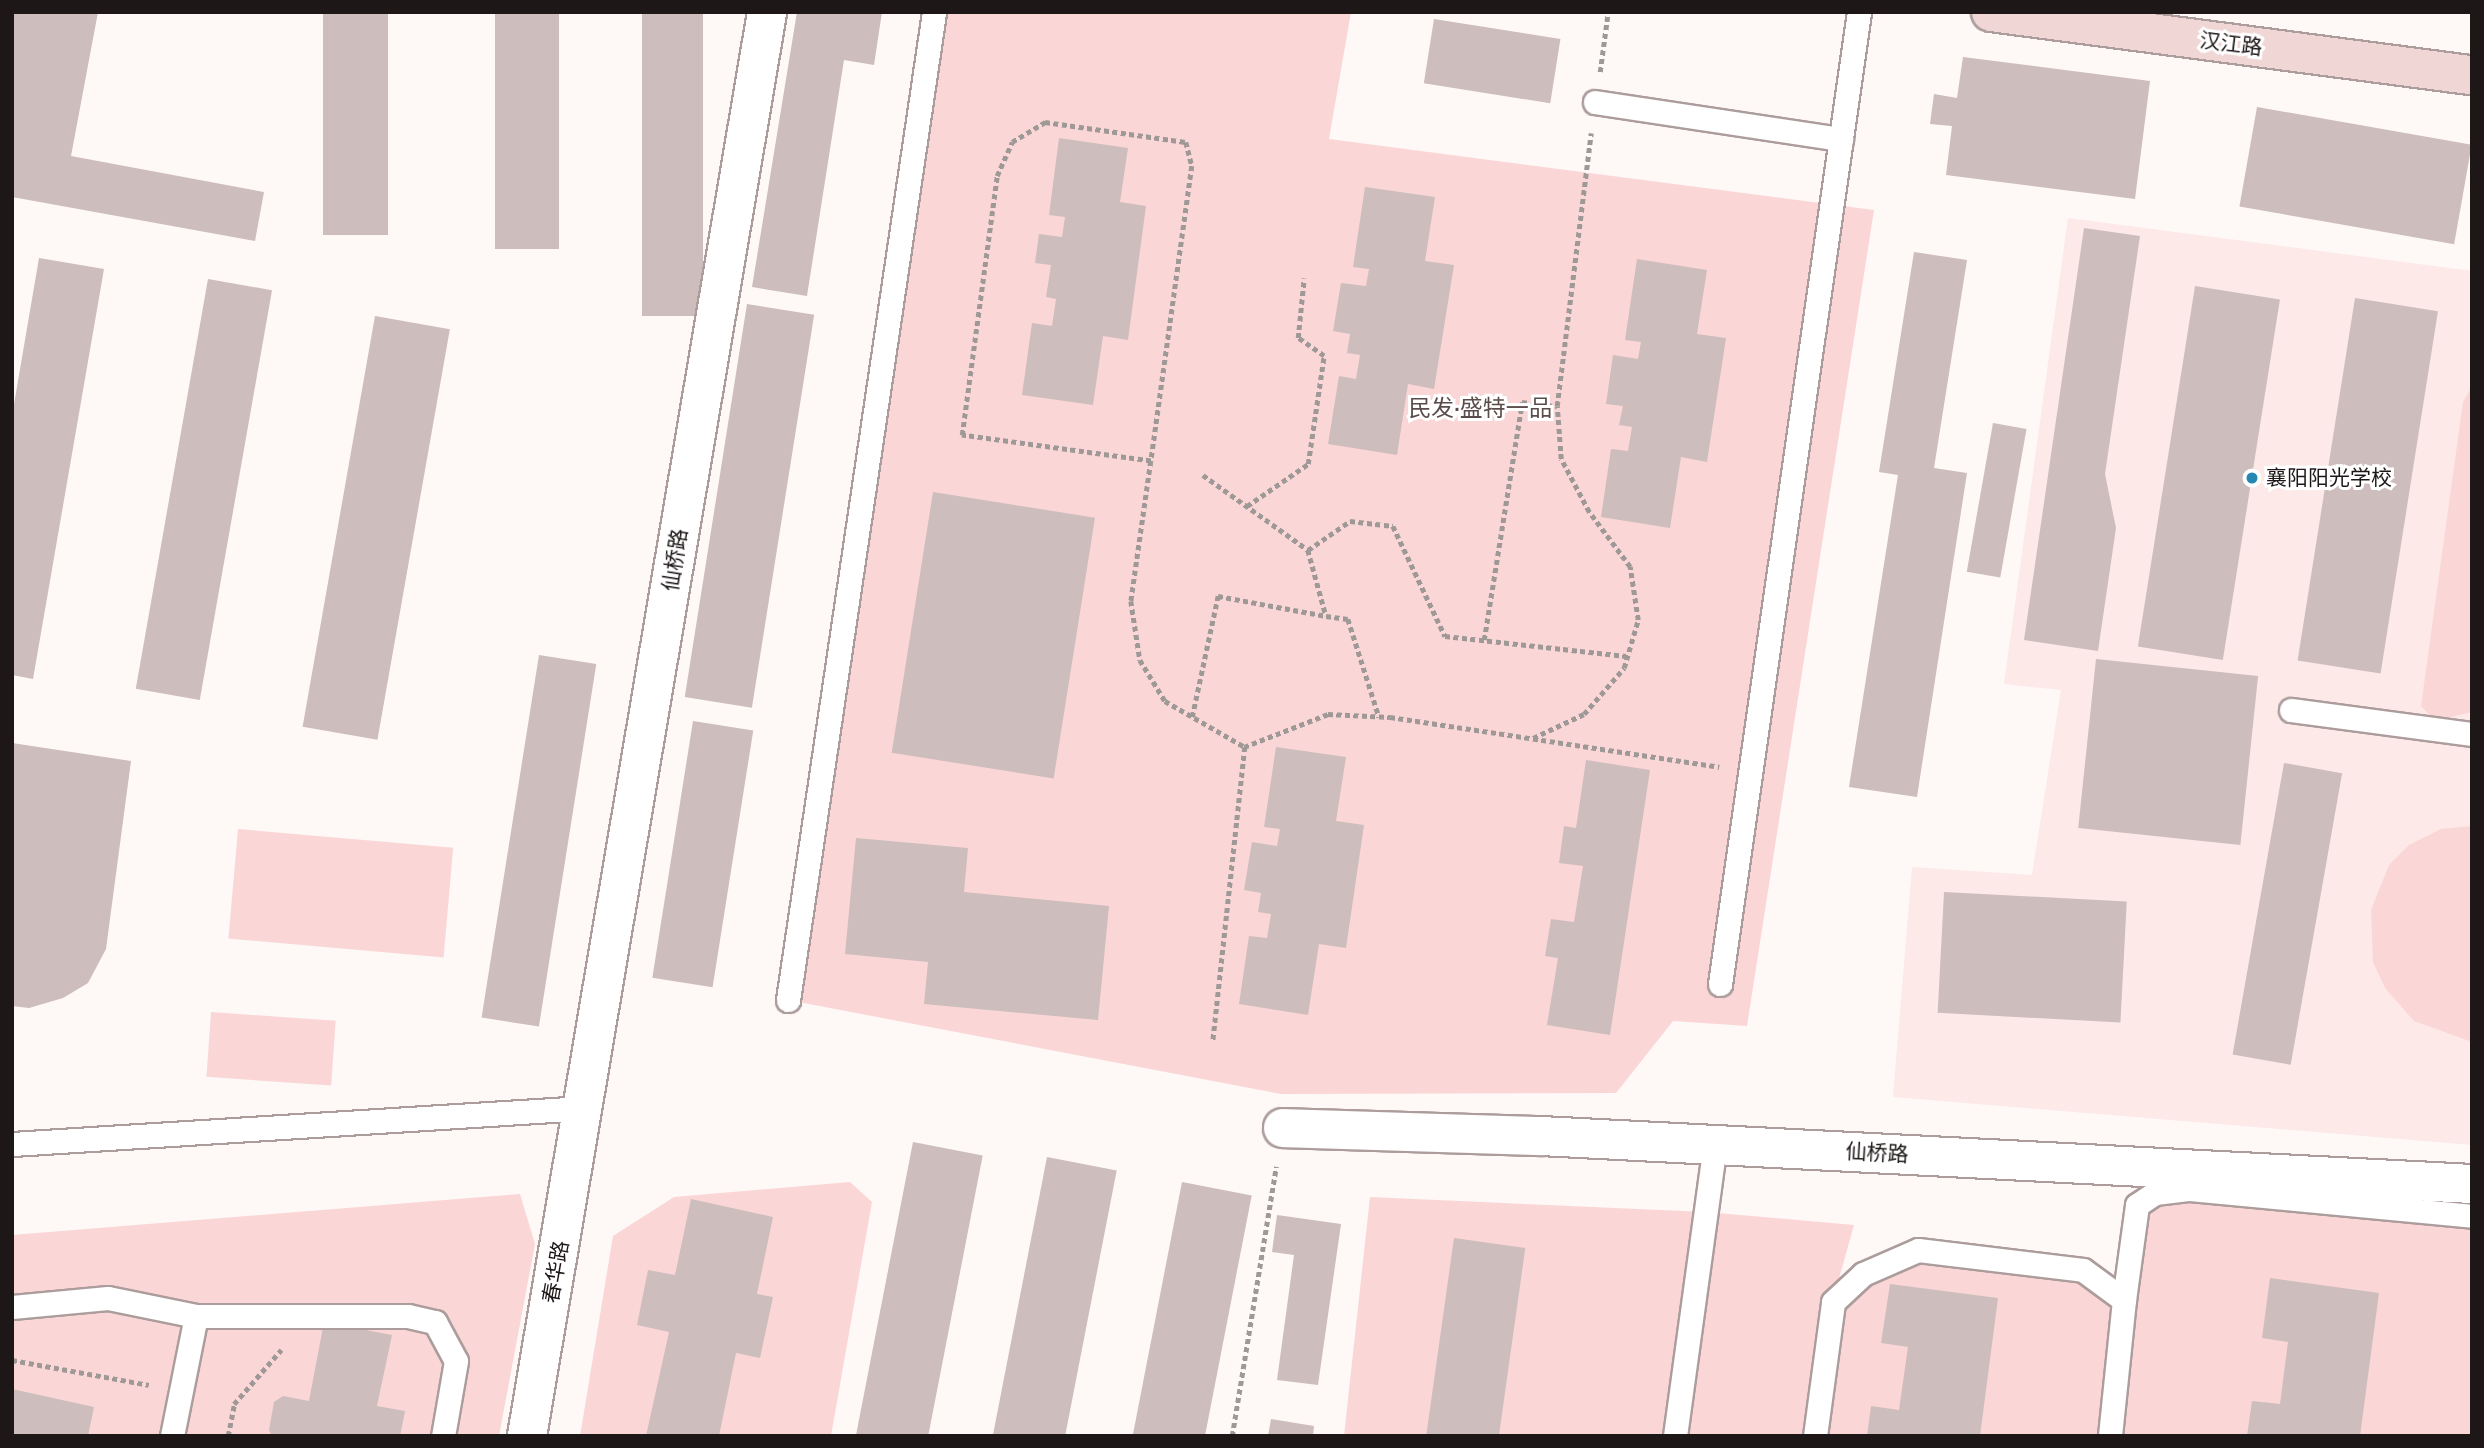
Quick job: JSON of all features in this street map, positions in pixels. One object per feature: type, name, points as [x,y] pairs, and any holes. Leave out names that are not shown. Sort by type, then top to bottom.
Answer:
[{"type":"main road","name":"汉江路","points":[[1991,12],[2472,75]]},
{"type":"street","name":"仙桥路","points":[[584,1108],[767,12]]},
{"type":"street","name":"春华路","points":[[527,1436],[584,1108]]},
{"type":"street","name":"仙桥路","points":[[1283,1128],[1715,1145],[2472,1184]]},
{"type":"lane","points":[[788,1000],[934,12]]},
{"type":"lane","points":[[1720,984],[1859,12]]},
{"type":"lane","points":[[1595,103],[1841,139]]},
{"type":"lane","points":[[2291,710],[2472,734]]},
{"type":"lane","points":[[12,1144],[584,1108]]},
{"type":"lane","points":[[1675,1436],[1715,1145]]},
{"type":"lane","points":[[2110,1436],[2137,1205],[2155,1193],[2188,1189],[2472,1216]]},
{"type":"lane","points":[[1815,1436],[1833,1302],[1863,1274],[1918,1250],[2004,1257],[2083,1270],[2124,1300]]},
{"type":"lane","points":[[12,1307],[108,1298],[196,1316],[408,1316],[435,1322],[456,1361],[443,1436]]},
{"type":"lane","points":[[172,1436],[196,1316]]},
{"type":"path","points":[[1151,461],[962,435],[997,176],[1012,142],[1045,122],[1186,142],[1192,166],[1151,461],[1130,601],[1140,660],[1165,701],[1244,747]]},
{"type":"path","points":[[1533,738],[1584,714],[1623,668],[1638,620],[1630,567],[1589,512],[1562,459],[1557,407],[1585,174]]},
{"type":"path","points":[[1247,506],[1308,464],[1324,356],[1298,338],[1304,278]]},
{"type":"path","points":[[1484,640],[1522,402],[1557,407]]},
{"type":"path","points":[[1203,475],[1308,550],[1326,616]]},
{"type":"path","points":[[1308,550],[1350,521],[1393,526],[1445,636],[1627,656]]},
{"type":"path","points":[[1192,717],[1218,596],[1348,619],[1379,716]]},
{"type":"path","points":[[1244,747],[1328,714],[1379,716],[1750,772]]},
{"type":"path","points":[[1213,1040],[1244,747]]},
{"type":"path","points":[[1232,1436],[1283,1128]]},
{"type":"path","points":[[228,1436],[234,1404],[310,1316]]},
{"type":"path","points":[[12,1360],[181,1391]]},
{"type":"shaded area","points":[[934,12],[1351,12],[1329,139],[1874,210],[1747,1026],[1673,1021],[1616,1093],[1281,1094],[788,1000]]},
{"type":"shaded area","name":"襄阳阳光学校","points":[[2068,218],[2472,271],[2472,1145],[1893,1097],[1912,867],[2032,875],[2061,690],[2004,684]]},
{"type":"shaded area","points":[[2472,386],[2472,712],[2435,721],[2421,706],[2463,402]]},
{"type":"shaded area","points":[[2472,826],[2472,1042],[2414,1021],[2385,988],[2373,962],[2371,910],[2389,865],[2409,845],[2441,829]]},
{"type":"shaded area","points":[[238,829],[453,848],[444,957],[228,939]]},
{"type":"shaded area","points":[[211,1012],[336,1021],[331,1086],[206,1077]]},
{"type":"shaded area","points":[[850,1182],[872,1202],[831,1436],[580,1436],[613,1236],[674,1197]]},
{"type":"shaded area","points":[[2155,1193],[2472,1202],[2472,1436],[1344,1436],[1370,1197],[1706,1212],[1854,1225],[1833,1300],[1918,1250],[2083,1270],[2124,1299],[2137,1205]]},
{"type":"shaded area","points":[[520,1194],[535,1244],[499,1436],[12,1436],[12,1235]]},
{"type":"building","points":[[12,12],[98,12],[71,156],[264,192],[255,241],[12,197]]},
{"type":"building","points":[[323,12],[388,12],[388,235],[323,235]]},
{"type":"building","points":[[495,12],[559,12],[559,249],[495,249]]},
{"type":"building","points":[[642,12],[703,12],[703,316],[642,316]]},
{"type":"building","points":[[797,12],[882,12],[874,65],[844,60],[807,296],[752,287]]},
{"type":"building","points":[[1434,19],[1560,39],[1550,103],[1424,83]]},
{"type":"building","points":[[1963,57],[2150,81],[2135,199],[1946,175],[1952,126],[1930,124],[1934,94],[1957,98]]},
{"type":"building","points":[[2257,107],[2472,145],[2454,244],[2239,206]]},
{"type":"building","points":[[1059,138],[1128,148],[1120,202],[1146,206],[1128,340],[1103,336],[1093,405],[1022,395],[1032,323],[1052,326],[1056,299],[1046,297],[1051,265],[1035,263],[1039,234],[1062,237],[1065,217],[1049,215]]},
{"type":"building","points":[[1365,187],[1435,197],[1425,261],[1454,265],[1434,389],[1408,384],[1397,455],[1328,444],[1339,376],[1356,379],[1360,355],[1347,353],[1350,334],[1333,331],[1341,283],[1366,286],[1369,269],[1353,267]]},
{"type":"building","points":[[2084,228],[2140,236],[2105,474],[2116,528],[2098,651],[2024,640]]},
{"type":"building","points":[[1914,252],[1967,260],[1934,468],[1967,473],[1917,797],[1849,787],[1898,475],[1879,472]]},
{"type":"building","points":[[39,258],[104,269],[33,679],[12,675],[12,416]]},
{"type":"building","points":[[1637,259],[1707,270],[1697,334],[1726,338],[1707,462],[1681,457],[1670,528],[1601,517],[1611,449],[1628,451],[1632,427],[1619,425],[1623,406],[1606,404],[1613,355],[1638,359],[1641,342],[1625,340]]},
{"type":"building","points":[[208,279],[272,290],[200,700],[136,689]]},
{"type":"building","points":[[2195,286],[2280,299],[2223,660],[2138,647]]},
{"type":"building","points":[[2355,298],[2438,311],[2381,674],[2298,660]]},
{"type":"building","points":[[747,304],[814,315],[752,708],[685,697]]},
{"type":"building","points":[[375,316],[450,329],[377,740],[303,727]]},
{"type":"building","points":[[1993,423],[2026,429],[2000,578],[1967,572]]},
{"type":"building","points":[[933,492],[1095,518],[1054,778],[892,753]]},
{"type":"building","points":[[539,655],[596,664],[539,1027],[482,1017]]},
{"type":"building","points":[[2096,659],[2258,676],[2240,845],[2078,828]]},
{"type":"building","points":[[693,721],[753,731],[713,987],[652,978]]},
{"type":"building","points":[[12,743],[131,761],[106,949],[88,983],[63,998],[29,1008],[12,1006]]},
{"type":"building","points":[[1276,747],[1346,757],[1336,821],[1364,825],[1346,948],[1319,944],[1308,1015],[1239,1004],[1249,936],[1267,938],[1271,914],[1258,912],[1261,893],[1244,890],[1252,842],[1277,846],[1280,829],[1264,827]]},
{"type":"building","points":[[1586,760],[1650,770],[1610,1035],[1547,1025],[1558,958],[1545,956],[1551,919],[1574,922],[1583,866],[1559,863],[1564,826],[1576,828]]},
{"type":"building","points":[[2284,763],[2342,773],[2291,1065],[2233,1055]]},
{"type":"building","points":[[856,838],[968,848],[964,892],[1109,906],[1098,1020],[924,1004],[928,962],[845,954]]},
{"type":"building","points":[[1944,892],[2127,902],[2120,1022],[1938,1013]]},
{"type":"building","points":[[913,1142],[983,1156],[928,1436],[856,1436]]},
{"type":"building","points":[[1047,1157],[1117,1171],[1065,1436],[993,1436]]},
{"type":"building","points":[[1182,1182],[1252,1196],[1205,1436],[1133,1435]]},
{"type":"building","points":[[691,1199],[773,1217],[757,1294],[773,1297],[760,1358],[736,1353],[719,1436],[646,1436],[669,1332],[637,1325],[648,1270],[675,1275]]},
{"type":"building","points":[[1277,1215],[1341,1224],[1318,1385],[1277,1380],[1294,1255],[1272,1252]]},
{"type":"building","points":[[1454,1238],[1525,1248],[1499,1436],[1426,1436]]},
{"type":"building","points":[[2270,1278],[2379,1293],[2360,1436],[2247,1436],[2252,1401],[2280,1404],[2288,1342],[2262,1338]]},
{"type":"building","points":[[1890,1284],[1998,1298],[1980,1436],[1867,1436],[1871,1406],[1899,1410],[1908,1347],[1881,1343]]},
{"type":"building","points":[[324,1322],[392,1335],[377,1406],[405,1411],[400,1436],[272,1436],[269,1430],[274,1402],[283,1396],[309,1401]]},
{"type":"building","points":[[12,1389],[94,1407],[88,1436],[12,1436]]},
{"type":"building","points":[[1271,1419],[1314,1426],[1313,1436],[1268,1436]]},
{"type":"place","name":"襄阳阳光学校","points":[[2252,478]]},
{"type":"district","name":"民发·盛特一品","points":[[1480,408]]}]
